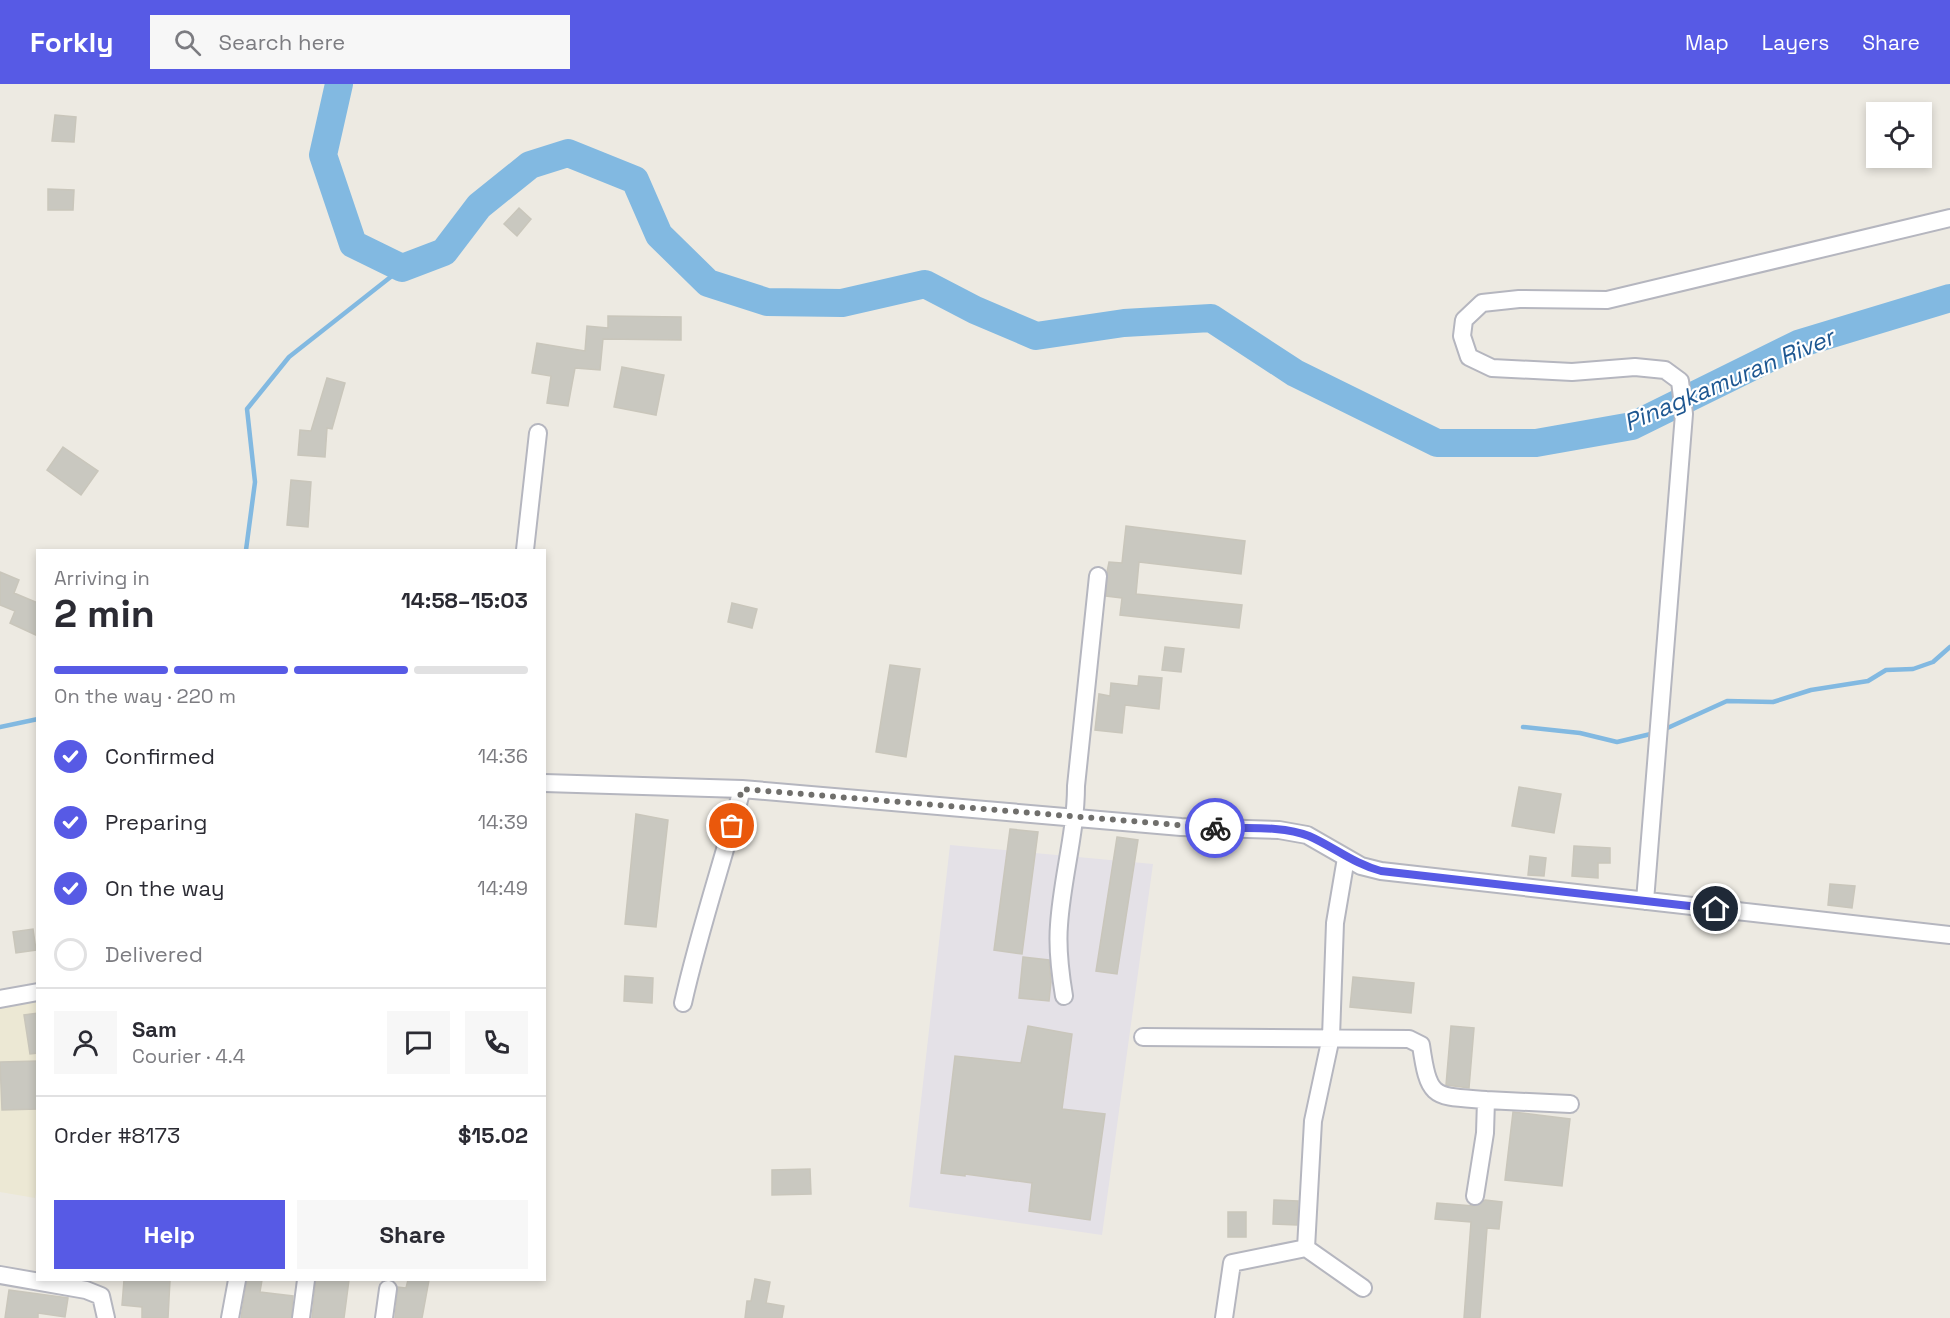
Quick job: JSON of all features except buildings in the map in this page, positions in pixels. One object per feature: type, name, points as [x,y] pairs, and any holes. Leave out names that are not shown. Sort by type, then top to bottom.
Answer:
[{"type":"street","points":[[1646,902],[1684,414],[1680,381],[1665,370],[1635,367],[1572,372],[1492,368],[1469,357],[1462,336],[1464,320],[1482,303],[1519,299],[1607,300],[1950,218]]},
{"type":"street","points":[[525,549],[538,433]]},
{"type":"street","points":[[1064,996],[1059,963],[1059,925],[1076,817],[1076,786],[1098,576]]},
{"type":"street","points":[[546,783],[742,789],[1181,827],[1279,830],[1307,835],[1346,858],[1381,871],[1950,934]]},
{"type":"street","points":[[683,1003],[695,947],[717,882],[742,789]]},
{"type":"street","points":[[1306,1248],[1313,1121],[1331,1037],[1335,923],[1346,858]]},
{"type":"street","points":[[0,999],[36,992]]},
{"type":"street","points":[[1143,1036],[1409,1039],[1421,1045],[1425,1076],[1432,1090],[1441,1097],[1570,1104]]},
{"type":"street","points":[[1475,1196],[1485,1133],[1486,1100]]},
{"type":"street","points":[[1224,1318],[1232,1263],[1306,1248],[1363,1288]]},
{"type":"street","points":[[0,1275],[86,1290],[101,1296],[106,1318]]},
{"type":"street","points":[[230,1318],[237,1281]]},
{"type":"street","points":[[301,1318],[306,1281]]},
{"type":"street","points":[[384,1318],[388,1289]]},
{"type":"shaded area","points":[[950,845],[1153,864],[1102,1235],[909,1207]]},
{"type":"shaded area","points":[[36,1001],[35,1198],[0,1192],[0,1008]]},
{"type":"waterway","name":"Pinagkamuran River","points":[[339,84],[323,155],[353,244],[402,268],[444,252],[479,206],[530,165],[568,153],[635,180],[659,235],[708,283],[767,302],[842,303],[925,284],[975,310],[1036,336],[1124,323],[1211,318],[1295,373],[1437,443],[1536,443],[1632,426],[1798,344],[1950,298]]},
{"type":"waterway","points":[[246,549],[255,482],[247,409],[289,357],[402,268]]},
{"type":"waterway","points":[[1663,730],[1727,701],[1773,702],[1811,690],[1868,681],[1886,670],[1913,669],[1933,662],[1950,647]]},
{"type":"waterway","points":[[0,727],[36,719]]},
{"type":"waterway","points":[[1523,727],[1580,733],[1617,742],[1655,733]]},
{"type":"way so far","points":[[732,826],[742,789],[1215,828]]},
{"type":"route","points":[[1215,828],[1279,830],[1307,835],[1361,866],[1381,871],[1716,909]]}]
